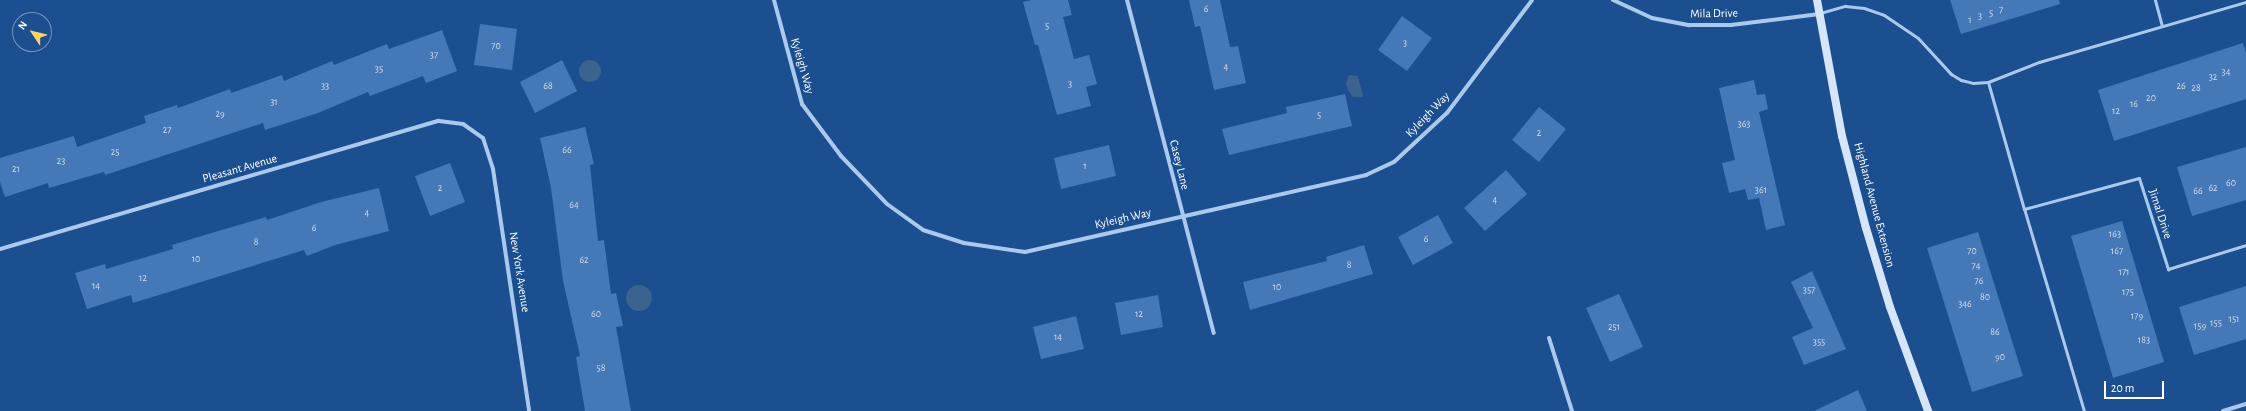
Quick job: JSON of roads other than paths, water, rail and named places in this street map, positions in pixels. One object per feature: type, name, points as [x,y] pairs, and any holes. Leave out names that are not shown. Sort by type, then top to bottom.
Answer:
[{"type":"street","name":"Kyleigh Way","points":[[774,0],[802,104],[841,156],[888,204],[923,230],[964,243],[1025,252],[1366,175],[1394,162],[1447,113],[1532,0]]},
{"type":"street","name":"Casey Lane","points":[[1128,0],[1182,216],[1214,333]]},
{"type":"street","name":"Mila Drive","points":[[1613,0],[1652,18],[1689,25],[1731,24],[1820,14]]},
{"type":"street","name":"Highland Avenue Extension","points":[[1817,0],[1842,136],[1866,228],[1890,307],[1928,411]]},
{"type":"street","name":"Pleasant Avenue","points":[[0,249],[439,121],[463,124],[483,138]]},
{"type":"street","name":"New York Avenue","points":[[483,138],[493,169],[529,411]]},
{"type":"street","points":[[1549,338],[1572,411]]},
{"type":"street","points":[[2223,411],[2246,404]]},
{"type":"lane","points":[[2155,0],[2162,26]]},
{"type":"lane","points":[[1820,14],[1845,6],[1864,8],[1884,15],[1918,38],[1946,68],[1961,80],[1988,82],[2039,62],[2246,2]]},
{"type":"lane","points":[[1988,82],[2084,411]]},
{"type":"lane","name":"Jimal Drive","points":[[2024,209],[2139,178],[2168,269],[2246,245]]},
{"type":"water","points":[[590,60],[598,63],[601,71],[598,79],[590,82],[582,79],[579,71],[582,63]]},
{"type":"water","points":[[1349,75],[1358,76],[1363,97],[1353,97],[1348,90],[1346,83]]},
{"type":"water","points":[[639,285],[648,289],[652,298],[648,307],[639,311],[630,307],[626,298],[630,289]]}]
